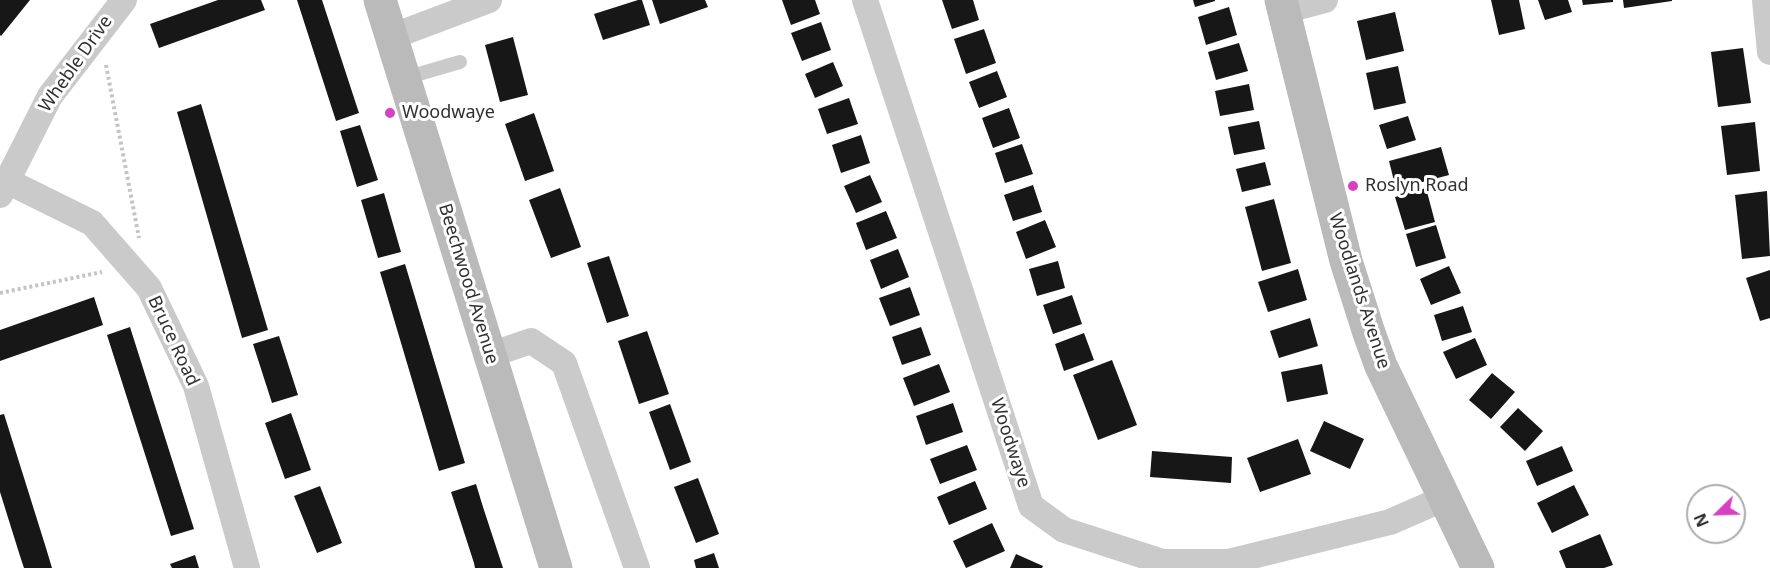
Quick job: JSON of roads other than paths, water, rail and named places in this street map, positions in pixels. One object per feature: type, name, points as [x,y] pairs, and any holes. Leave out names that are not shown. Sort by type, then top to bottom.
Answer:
[{"type":"street","name":"Wheble Drive","points":[[3,188],[50,96],[99,28],[124,0]]},
{"type":"street","name":"Beechwood Avenue","points":[[380,0],[556,568]]},
{"type":"street","points":[[391,37],[489,0]]},
{"type":"street","name":"Woodwaye","points":[[865,0],[1031,506],[1064,530],[1163,562],[1228,562],[1390,522],[1445,498]]},
{"type":"street","points":[[1283,6],[1325,0]]},
{"type":"street","points":[[1765,0],[1770,52]]},
{"type":"street","name":"Woodlands Avenue","points":[[1283,6],[1346,261],[1369,333],[1381,366],[1478,568]]},
{"type":"street","name":"Bruce Road","points":[[3,188],[92,223],[149,288],[196,386],[247,568]]},
{"type":"street","points":[[489,356],[531,341],[564,363],[637,568]]},
{"type":"lane","points":[[405,78],[460,62]]},
{"type":"place","name":"Woodwaye","points":[[390,113]]},
{"type":"place","name":"Roslyn Road","points":[[1353,186]]}]
